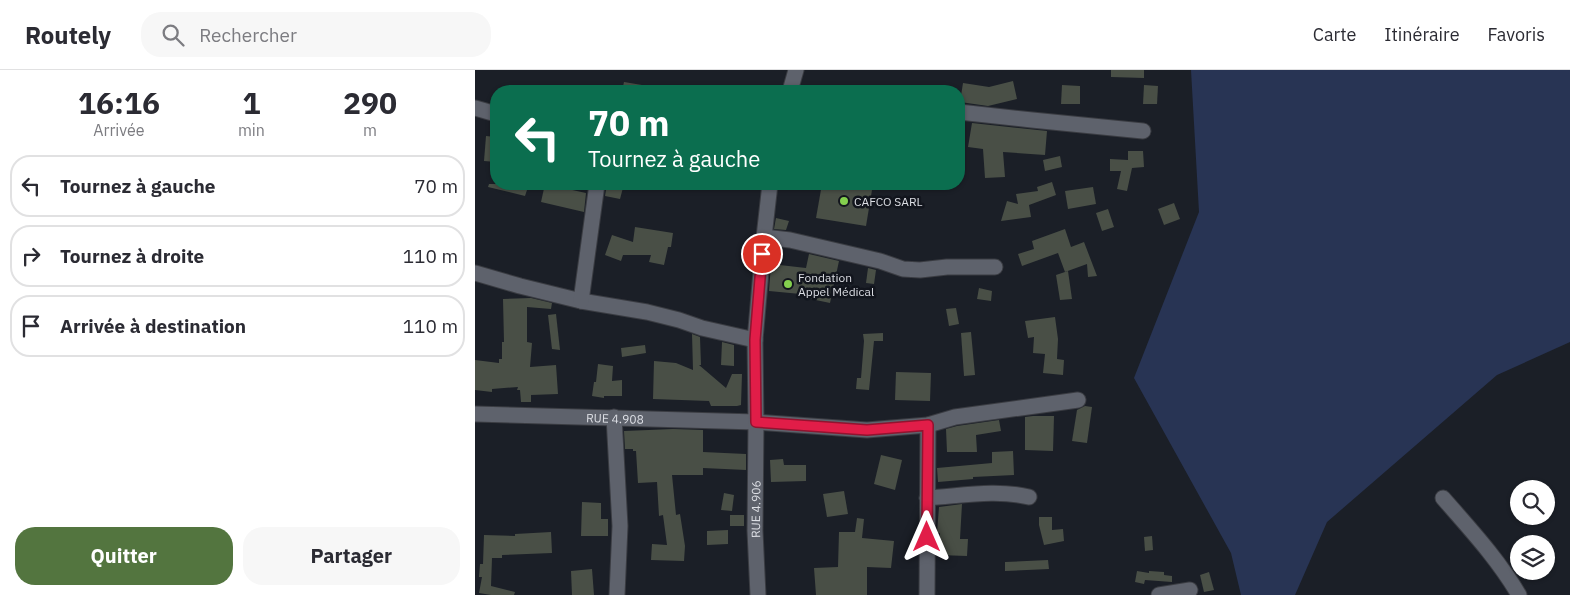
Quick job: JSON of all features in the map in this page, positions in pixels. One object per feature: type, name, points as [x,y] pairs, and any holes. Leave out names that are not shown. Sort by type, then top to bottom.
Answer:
[{"type":"street","points":[[791,85],[795,70]]},
{"type":"street","points":[[475,108],[490,112]]},
{"type":"street","points":[[965,113],[1143,131]]},
{"type":"street","points":[[581,301],[596,190]]},
{"type":"street","name":"RUE 4.906","points":[[758,595],[755,532],[755,340],[770,190]]},
{"type":"street","points":[[764,237],[790,240],[880,261],[903,269],[995,267]]},
{"type":"street","points":[[475,273],[581,301],[647,312],[702,328],[755,340]]},
{"type":"street","name":"RUE 4.908","points":[[475,414],[756,422],[867,430],[928,425],[955,417],[1078,400]]},
{"type":"street","points":[[614,418],[620,526],[617,595]]},
{"type":"street","points":[[927,595],[928,425]]},
{"type":"street","points":[[927,498],[995,493],[1029,497]]},
{"type":"street","points":[[1443,498],[1477,537],[1519,595]]},
{"type":"street","points":[[1159,595],[1190,590]]},
{"type":"shaded area","points":[[1191,70],[1570,70],[1570,342],[1497,375],[1327,522],[1295,595],[1241,595],[1231,553],[1134,378],[1199,212]]},
{"type":"building","points":[[1111,70],[1144,70],[1144,78],[1111,77]]},
{"type":"building","points":[[1013,81],[1017,99],[988,106],[965,103],[965,85],[963,85],[963,83],[989,87]]},
{"type":"building","points":[[624,82],[642,85],[623,85]]},
{"type":"building","points":[[1062,85],[1080,86],[1080,104],[1061,104]]},
{"type":"building","points":[[1144,85],[1158,86],[1157,104],[1143,104]]},
{"type":"building","points":[[972,123],[1047,131],[1045,155],[1003,152],[1005,177],[985,178],[983,149],[968,147]]},
{"type":"building","points":[[486,136],[490,136],[490,162],[484,161]]},
{"type":"building","points":[[1128,151],[1143,151],[1144,167],[1132,168],[1127,191],[1117,189],[1121,171],[1110,171],[1110,159],[1128,160]]},
{"type":"building","points":[[1060,156],[1062,167],[1045,171],[1043,160]]},
{"type":"building","points":[[1052,182],[1056,195],[1029,205],[1031,217],[1001,221],[1007,201],[1018,204],[1016,194],[1038,191],[1037,187]]},
{"type":"building","points":[[1093,187],[1096,204],[1068,209],[1065,191]]},
{"type":"building","points":[[500,190],[527,190],[525,196]]},
{"type":"building","points":[[544,190],[572,190],[586,193],[584,212],[541,202]]},
{"type":"building","points":[[606,190],[622,190],[620,199],[605,196]]},
{"type":"building","name":"CAFCO SARL","points":[[821,190],[872,190],[866,226],[816,218]]},
{"type":"building","points":[[1174,203],[1180,219],[1164,225],[1158,209]]},
{"type":"building","points":[[1108,209],[1114,227],[1102,231],[1096,213]]},
{"type":"building","points":[[776,218],[789,221],[786,230],[774,229]]},
{"type":"building","points":[[635,227],[673,233],[671,247],[668,247],[664,265],[649,262],[651,255],[623,255],[621,261],[605,255],[612,235],[633,242]]},
{"type":"building","points":[[1065,229],[1071,247],[1084,242],[1097,276],[1088,277],[1087,264],[1065,272],[1058,253],[1022,266],[1018,254],[1034,249],[1032,241]]},
{"type":"building","points":[[809,254],[839,261],[830,303],[811,299],[811,295],[769,291],[771,264],[806,268]]},
{"type":"building","points":[[868,268],[876,270],[874,284],[866,283]]},
{"type":"building","points":[[1068,271],[1072,299],[1060,300],[1056,275]]},
{"type":"building","points":[[979,288],[992,291],[991,301],[977,299]]},
{"type":"building","points":[[531,298],[552,303],[551,309],[527,307],[527,342],[532,343],[530,367],[556,365],[558,394],[531,395],[531,402],[521,402],[520,390],[517,390],[518,387],[492,389],[492,392],[475,390],[475,360],[499,363],[499,359],[502,359],[502,342],[504,342],[503,299]]},
{"type":"building","points":[[956,308],[959,324],[949,326],[946,309]]},
{"type":"building","points":[[556,314],[560,350],[552,349],[548,315]]},
{"type":"building","points":[[1055,317],[1058,339],[1057,359],[1064,360],[1063,375],[1043,373],[1045,354],[1033,353],[1034,337],[1028,338],[1025,321]]},
{"type":"building","points":[[971,332],[975,375],[964,376],[961,333]]},
{"type":"building","points":[[883,333],[883,341],[874,341],[869,390],[856,389],[857,378],[861,378],[863,334]]},
{"type":"building","points":[[692,334],[700,337],[701,365],[699,365],[726,388],[732,374],[742,374],[741,405],[711,406],[709,401],[653,399],[654,361],[676,363],[693,370]]},
{"type":"building","points":[[722,342],[734,345],[734,366],[721,365]]},
{"type":"building","points":[[645,345],[646,353],[622,357],[621,348]]},
{"type":"building","points":[[598,364],[613,366],[612,381],[622,380],[622,396],[604,396],[604,398],[592,396]]},
{"type":"building","points":[[896,372],[931,373],[930,401],[895,400]]},
{"type":"building","points":[[1085,406],[1092,407],[1087,443],[1072,441],[1077,410]]},
{"type":"building","points":[[1054,416],[1053,451],[1025,450],[1025,417]]},
{"type":"building","points":[[999,420],[1001,431],[976,435],[977,452],[947,452],[946,429]]},
{"type":"building","points":[[703,430],[703,452],[746,454],[746,470],[703,468],[703,475],[672,475],[676,515],[680,514],[685,546],[684,561],[651,560],[652,544],[667,545],[663,515],[659,516],[657,482],[638,483],[636,451],[625,449],[624,431]]},
{"type":"building","points":[[1013,451],[1014,475],[973,477],[973,479],[938,482],[937,468],[992,463],[992,452]]},
{"type":"building","points":[[881,455],[902,460],[895,490],[874,484]]},
{"type":"building","points":[[783,459],[784,465],[806,465],[806,481],[771,482],[770,460]]},
{"type":"building","points":[[844,491],[848,514],[827,517],[823,494]]},
{"type":"building","points":[[724,493],[734,495],[732,511],[721,510]]},
{"type":"building","points":[[582,502],[601,503],[601,519],[608,519],[608,536],[581,536]]},
{"type":"building","points":[[962,504],[960,539],[968,539],[967,556],[939,555],[940,533],[937,533],[939,507]]},
{"type":"building","points":[[730,515],[744,515],[744,526],[730,526]]},
{"type":"building","points":[[1039,517],[1052,517],[1052,530],[1063,529],[1064,541],[1044,545]]},
{"type":"building","points":[[857,518],[864,519],[862,538],[894,541],[891,568],[867,567],[867,595],[816,595],[814,568],[838,567],[839,532],[855,532]]},
{"type":"building","points":[[728,530],[728,544],[707,545],[707,531]]},
{"type":"building","points":[[551,532],[552,553],[502,555],[502,558],[492,558],[491,586],[515,592],[514,595],[479,593],[482,577],[479,577],[480,564],[483,564],[484,535],[515,536],[515,534]]},
{"type":"building","points":[[1152,536],[1153,550],[1145,551],[1144,537]]},
{"type":"building","points":[[1048,560],[1049,569],[1005,571],[1005,562]]},
{"type":"building","points":[[592,569],[594,595],[572,595],[571,571]]},
{"type":"building","points":[[1137,571],[1149,573],[1149,571],[1164,572],[1164,575],[1172,576],[1172,582],[1145,580],[1144,584],[1135,582]]},
{"type":"building","points":[[1209,572],[1214,590],[1204,592],[1200,575]]},
{"type":"place","name":"CAFCO SARL","points":[[844,201]]},
{"type":"place","name":"Fondation Appel Médical","points":[[788,284]]},
{"type":"route","points":[[762,254],[755,340],[756,422],[867,430],[928,425],[927,537]]}]
